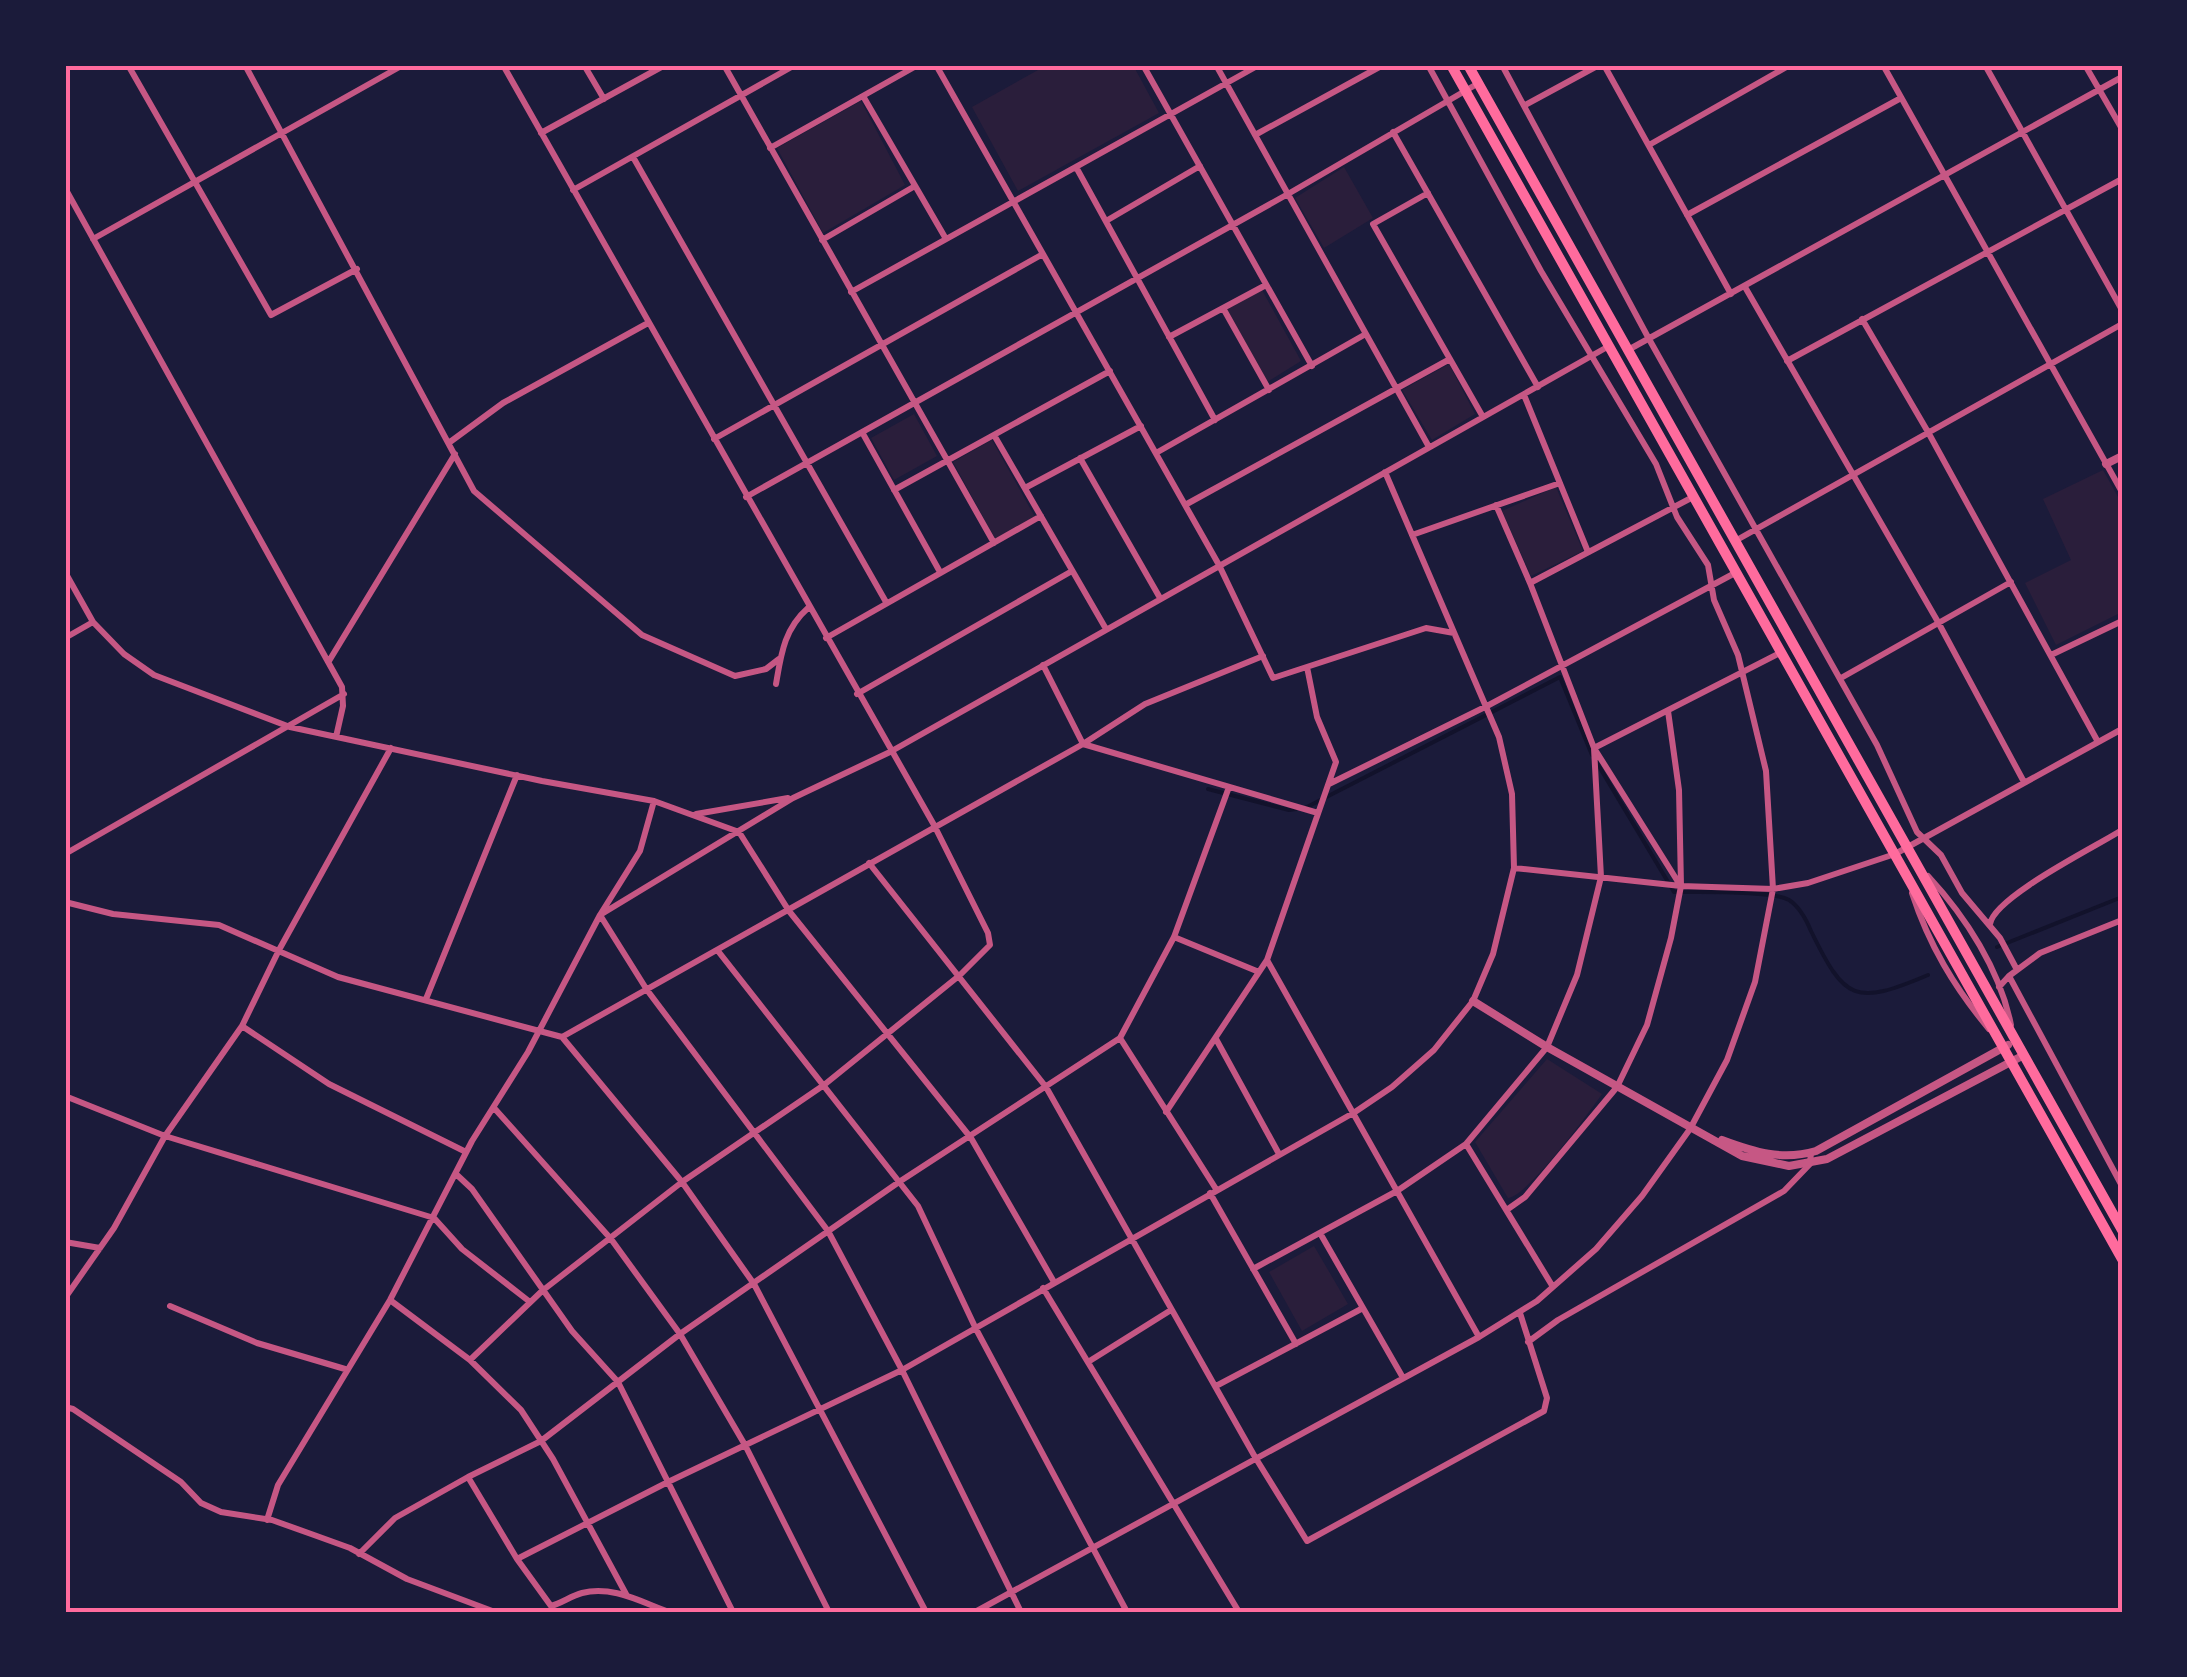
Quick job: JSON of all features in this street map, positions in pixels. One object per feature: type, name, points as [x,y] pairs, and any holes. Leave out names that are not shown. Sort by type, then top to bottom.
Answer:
[{"type":"highway","points":[[1451,65],[2122,1259]]},
{"type":"highway","points":[[1468,65],[2122,1230]]},
{"type":"street","points":[[128,65],[272,315],[357,269]]},
{"type":"street","points":[[245,65],[474,491],[642,635],[735,676],[766,669],[778,659]]},
{"type":"street","points":[[93,239],[403,65]]},
{"type":"street","points":[[470,1360],[542,1292],[682,1182],[824,1086],[960,975],[990,945],[934,825],[503,65]]},
{"type":"street","points":[[584,65],[604,99]]},
{"type":"street","points":[[542,133],[664,65]]},
{"type":"street","points":[[724,65],[994,543]]},
{"type":"street","points":[[573,190],[795,65]]},
{"type":"street","points":[[770,148],[918,65]]},
{"type":"street","points":[[936,65],[1219,565],[1273,678],[1426,628],[1455,634]]},
{"type":"street","points":[[1144,65],[1312,366]]},
{"type":"street","points":[[1216,65],[1429,447]]},
{"type":"street","points":[[851,292],[1259,65]]},
{"type":"street","points":[[1255,135],[1383,65]]},
{"type":"street","points":[[975,1612],[1479,1336],[1553,1287],[1596,1249],[1692,1130],[1726,1060],[1756,982],[1773,888],[1766,770],[1738,655],[1711,588],[1708,565],[1672,507],[1656,464],[1540,271],[1428,65]]},
{"type":"street","points":[[1502,65],[1649,339],[1840,678],[1922,838],[1941,855],[1962,893],[1990,926],[2016,968]]},
{"type":"street","points":[[1525,105],[1602,65],[1731,294]]},
{"type":"street","points":[[1648,145],[1790,65]]},
{"type":"street","points":[[1882,65],[2122,492]]},
{"type":"street","points":[[1985,65],[2122,310]]},
{"type":"street","points":[[2085,65],[2122,129]]},
{"type":"street","points":[[1628,350],[2122,76]]},
{"type":"street","points":[[746,497],[1288,194],[1478,83]]},
{"type":"street","points":[[863,96],[946,239]]},
{"type":"street","points":[[1687,215],[1901,98]]},
{"type":"street","points":[[1393,132],[1538,387]]},
{"type":"street","points":[[633,157],[886,602]]},
{"type":"street","points":[[1106,222],[1200,166]]},
{"type":"street","points":[[1076,167],[1215,420]]},
{"type":"street","points":[[1787,361],[2122,179]]},
{"type":"street","points":[[822,240],[915,186]]},
{"type":"street","points":[[65,188],[344,694],[336,736]]},
{"type":"street","points":[[1428,193],[1373,224],[1483,416]]},
{"type":"street","points":[[714,439],[1043,254]]},
{"type":"street","points":[[1169,337],[1266,285]]},
{"type":"street","points":[[1744,287],[1938,622],[2024,783]]},
{"type":"street","points":[[1223,308],[1269,390]]},
{"type":"street","points":[[1862,320],[2098,742]]},
{"type":"street","points":[[450,442],[502,404],[648,323]]},
{"type":"street","points":[[1735,540],[2122,324]]},
{"type":"street","points":[[1156,453],[1364,334]]},
{"type":"street","points":[[600,915],[793,798],[890,752],[1609,346]]},
{"type":"street","points":[[1185,505],[1450,359]]},
{"type":"street","points":[[894,490],[1110,370]]},
{"type":"street","points":[[1524,395],[1588,552]]},
{"type":"street","points":[[1025,488],[1141,426]]},
{"type":"street","points":[[862,432],[940,572]]},
{"type":"street","points":[[994,434],[1106,629]]},
{"type":"street","points":[[328,662],[455,454]]},
{"type":"street","points":[[2106,464],[2122,456]]},
{"type":"street","points":[[1080,458],[1160,598]]},
{"type":"street","points":[[516,1559],[902,1370],[976,1329],[1355,1112],[1434,1050],[1473,1001],[1493,954],[1514,868],[1512,794],[1487,706],[1385,472]]},
{"type":"street","points":[[1412,535],[1560,483]]},
{"type":"street","points":[[1530,583],[1694,496]]},
{"type":"street","points":[[1496,506],[1594,748],[1681,886]]},
{"type":"street","points":[[826,638],[1041,516]]},
{"type":"street","points":[[857,694],[1072,570]]},
{"type":"street","points":[[65,572],[93,622],[124,654],[154,675],[290,727],[517,776],[654,800],[738,832],[789,911],[971,1138],[1054,1282]]},
{"type":"street","points":[[1328,785],[1562,667],[1736,572]]},
{"type":"street","points":[[1840,678],[2011,582]]},
{"type":"street","points":[[776,684],[778,659],[796,621],[808,608]]},
{"type":"street","points":[[2051,656],[2122,621]]},
{"type":"street","points":[[65,638],[93,622]]},
{"type":"street","points":[[1594,748],[1781,652]]},
{"type":"street","points":[[562,1037],[1082,744],[1145,704],[1263,656]]},
{"type":"street","points":[[1043,665],[1082,744],[1318,813]]},
{"type":"street","points":[[1166,1112],[1267,960],[1336,762],[1317,717],[1307,667]]},
{"type":"street","points":[[65,854],[344,694]]},
{"type":"street","points":[[1508,1209],[1525,1197],[1616,1087],[1646,1025],[1681,886],[1679,790],[1668,711]]},
{"type":"street","points":[[1514,868],[1681,886],[1773,888],[1808,883],[1895,854],[2122,729]]},
{"type":"street","points":[[65,1298],[100,1248],[165,1136],[242,1026],[279,950],[391,748]]},
{"type":"street","points":[[1253,1269],[1397,1191],[1466,1144],[1546,1047],[1577,975],[1601,878],[1594,748]]},
{"type":"street","points":[[426,1000],[517,776]]},
{"type":"street","points":[[360,1554],[396,1518],[468,1477],[542,1442],[680,1334],[899,1182],[1120,1038],[1174,936],[1229,787]]},
{"type":"street","points":[[695,814],[793,798]]},
{"type":"street","points":[[268,1520],[278,1485],[390,1300],[466,1152],[495,1109],[600,915],[640,851],[654,800]]},
{"type":"street","points":[[1990,926],[1991,916],[2010,896],[2122,830]]},
{"type":"street","points":[[869,863],[1046,1087],[1255,1457],[1307,1541],[1544,1411],[1546,1398],[1520,1312]]},
{"type":"street","points":[[1692,1130],[1773,1156],[1811,1152],[2014,1039],[1999,987],[1974,936],[1917,865]]},
{"type":"street","points":[[65,902],[113,914],[218,925],[338,977],[562,1037],[682,1182],[754,1284],[926,1612]]},
{"type":"street","points":[[600,915],[647,990],[828,1231],[902,1370],[1021,1612]]},
{"type":"street","points":[[1999,987],[2016,968],[2040,953],[2122,920]]},
{"type":"street","points":[[1174,936],[1259,972]]},
{"type":"street","points":[[718,950],[918,1206],[976,1329],[1127,1612]]},
{"type":"street","points":[[1267,960],[1479,1336]]},
{"type":"street","points":[[2008,976],[2122,1186]]},
{"type":"street","points":[[1473,1001],[1692,1130],[1753,1160],[1780,1166],[1810,1164],[1835,1156],[2024,1055]]},
{"type":"street","points":[[242,1026],[329,1084],[466,1152]]},
{"type":"street","points":[[1120,1038],[1213,1191],[1296,1344]]},
{"type":"street","points":[[1216,1039],[1279,1154]]},
{"type":"street","points":[[65,1096],[165,1136],[434,1218],[462,1248],[530,1302]]},
{"type":"street","points":[[495,1109],[611,1239],[680,1334],[744,1445],[829,1612]]},
{"type":"street","points":[[1466,1144],[1553,1287]]},
{"type":"street","points":[[1528,1342],[1558,1320],[1784,1191],[1810,1164],[1811,1152]]},
{"type":"street","points":[[456,1174],[472,1189],[542,1292],[618,1382],[734,1612]]},
{"type":"street","points":[[1320,1233],[1402,1376]]},
{"type":"street","points":[[65,1242],[100,1248]]},
{"type":"street","points":[[1044,1288],[1239,1612]]},
{"type":"street","points":[[390,1300],[470,1360],[521,1410],[588,1521],[626,1594]]},
{"type":"street","points":[[170,1306],[257,1343],[346,1369]]},
{"type":"street","points":[[1216,1386],[1363,1308]]},
{"type":"street","points":[[1087,1362],[1171,1310]]},
{"type":"street","points":[[65,1407],[122,1439],[182,1482],[201,1502],[221,1512],[268,1520],[360,1554],[408,1579],[495,1612]]},
{"type":"street","points":[[468,1477],[516,1559],[551,1606],[583,1592],[626,1594],[669,1612]]},
{"type":"shaded area","points":[[1047,65],[1133,65],[1159,113],[1018,191],[972,107]]},
{"type":"shaded area","points":[[861,101],[905,185],[823,233],[777,148]]},
{"type":"shaded area","points":[[1344,167],[1373,218],[1324,248],[1295,198]]},
{"type":"shaded area","points":[[1262,290],[1301,361],[1267,382],[1226,309]]},
{"type":"shaded area","points":[[1449,364],[1475,414],[1432,440],[1402,390]]},
{"type":"shaded area","points":[[914,414],[937,456],[894,480],[871,438]]},
{"type":"shaded area","points":[[992,440],[1035,517],[995,539],[953,462]]},
{"type":"shaded area","points":[[2103,470],[2122,504],[2122,612],[2056,645],[2025,583],[2071,560],[2043,499]]},
{"type":"shaded area","points":[[1556,487],[1583,551],[1531,576],[1502,511]]},
{"type":"shaded area","points":[[1547,1059],[1602,1094],[1543,1169],[1508,1198],[1475,1142]]},
{"type":"shaded area","points":[[1314,1246],[1348,1304],[1302,1331],[1269,1272]]},
{"type":"waterway","points":[[1305,808],[1560,677],[1592,755]]},
{"type":"waterway","points":[[1597,763],[1674,892],[1751,893],[1789,900],[1802,914],[1833,972],[1855,991],[1884,991],[1928,975]]},
{"type":"waterway","points":[[1208,789],[1296,809]]},
{"type":"waterway","points":[[1997,947],[2122,897]]}]
